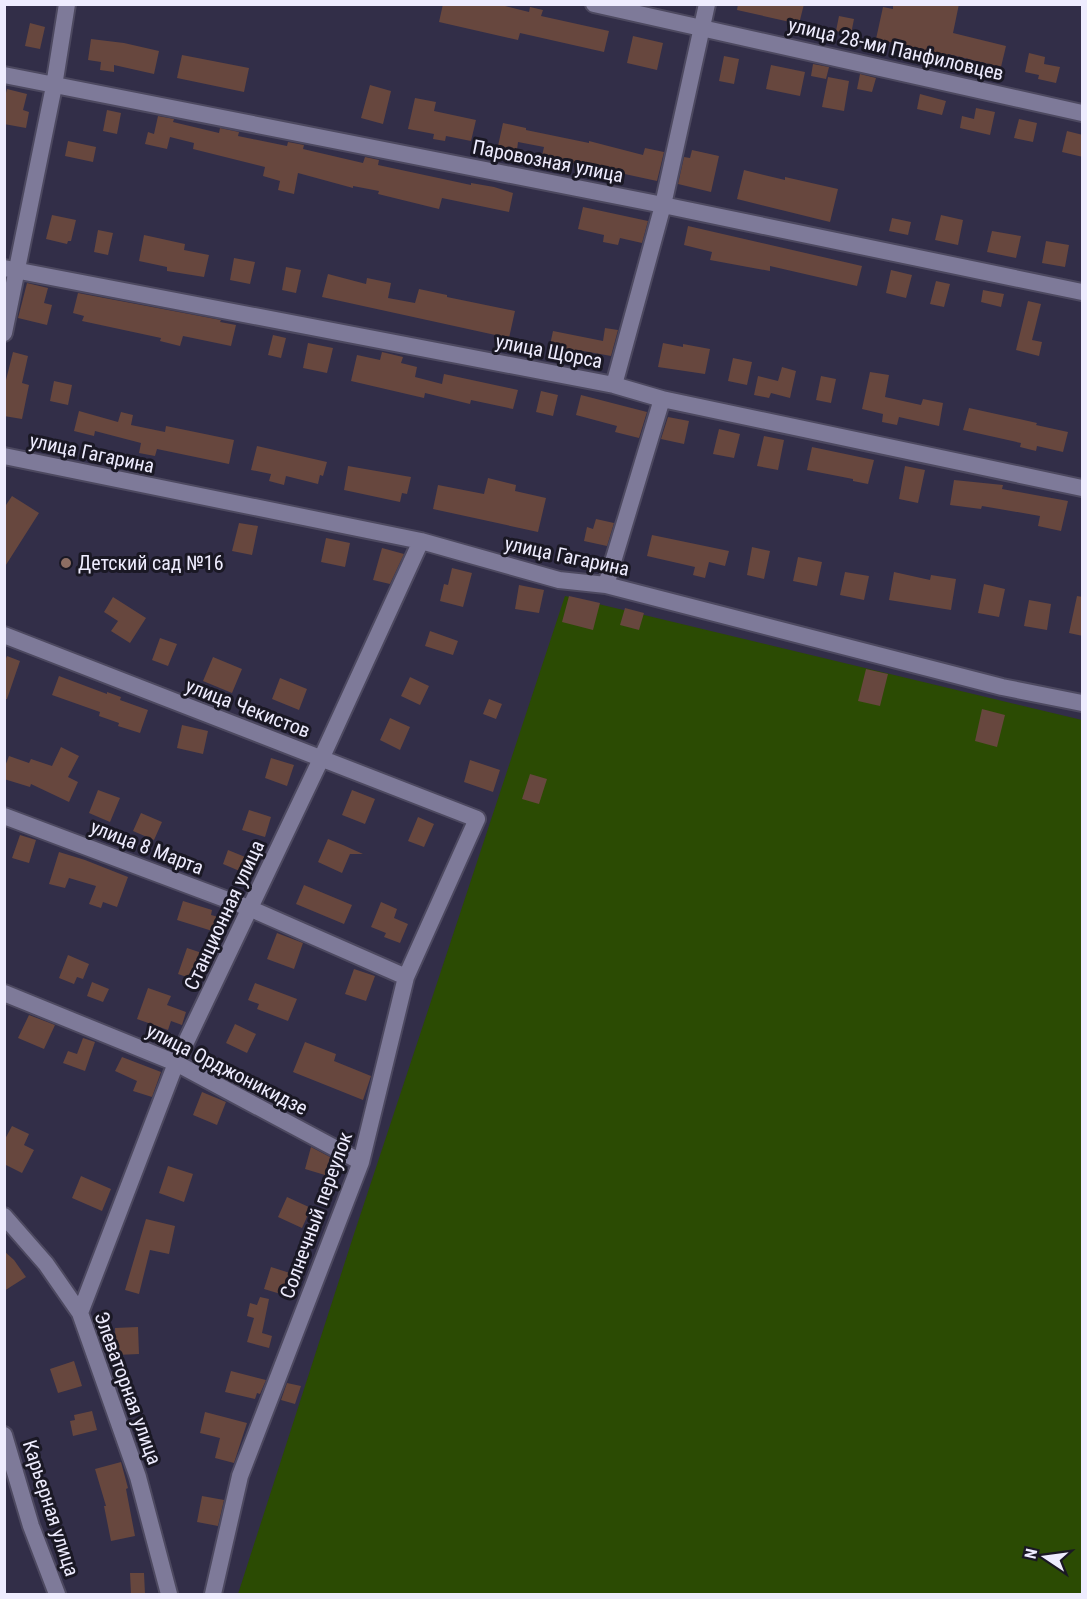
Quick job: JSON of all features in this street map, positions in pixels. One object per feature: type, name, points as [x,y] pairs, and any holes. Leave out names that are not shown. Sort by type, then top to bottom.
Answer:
[{"type":"street","points":[[4,333],[11,270],[54,86],[67,4]]},
{"type":"street","name":"улица 28-ми Панфиловцев","points":[[594,4],[1083,113]]},
{"type":"street","points":[[614,385],[663,205],[707,4]]},
{"type":"street","name":"Паровозная улица","points":[[4,75],[663,205],[1083,292]]},
{"type":"street","name":"улица Щорса","points":[[11,270],[614,385],[662,399],[1083,488]]},
{"type":"street","points":[[606,585],[662,399]]},
{"type":"street","name":"улица Гагарина","points":[[4,456],[421,541],[559,580],[606,585],[1002,687],[1083,703]]},
{"type":"street","name":"Станционная улица","points":[[80,1313],[176,1063],[321,759],[421,541]]},
{"type":"street","name":"улица Чекистов","points":[[4,635],[477,819]]},
{"type":"street","name":"улица 8 Марта","points":[[4,816],[249,908],[406,977]]},
{"type":"street","name":"Солнечный переулок","points":[[213,1594],[240,1476],[361,1162],[406,977],[477,819]]},
{"type":"street","name":"улица Орджоникидзе","points":[[4,993],[176,1063],[361,1162]]},
{"type":"street","name":"Элеваторная улица","points":[[4,1216],[46,1264],[80,1313],[138,1477],[169,1594]]},
{"type":"street","name":"Карьерная улица","points":[[4,1435],[31,1526],[57,1594]]},
{"type":"green space","points":[[565,596],[1082,720],[1082,1594],[238,1594],[353,1237]]},
{"type":"building","points":[[443,4],[497,4],[529,12],[530,7],[543,10],[541,16],[609,31],[604,52],[520,33],[518,40],[439,22]]},
{"type":"building","points":[[738,4],[804,4],[799,24],[737,10]]},
{"type":"building","points":[[893,4],[959,4],[953,33],[1006,46],[1001,67],[948,54],[948,56],[933,53],[932,58],[915,54],[916,48],[876,39],[883,7],[893,9]]},
{"type":"building","points":[[839,16],[854,19],[851,34],[836,31]]},
{"type":"building","points":[[30,23],[45,27],[40,49],[25,46]]},
{"type":"building","points":[[633,36],[663,43],[657,70],[627,63]]},
{"type":"building","points":[[91,39],[159,51],[154,74],[114,65],[114,72],[100,70],[101,62],[88,60]]},
{"type":"building","points":[[1029,53],[1045,57],[1044,64],[1060,67],[1056,83],[1038,79],[1039,75],[1025,72]]},
{"type":"building","points":[[182,55],[249,68],[244,92],[177,78]]},
{"type":"building","points":[[724,56],[739,59],[734,84],[719,81]]},
{"type":"building","points":[[813,64],[829,67],[826,79],[811,76]]},
{"type":"building","points":[[771,65],[805,72],[800,96],[766,89]]},
{"type":"building","points":[[860,74],[876,78],[872,92],[857,89]]},
{"type":"building","points":[[828,77],[849,81],[844,111],[822,107]]},
{"type":"building","points":[[370,85],[391,91],[383,124],[361,118]]},
{"type":"building","points":[[7,89],[27,94],[23,110],[29,112],[26,128],[4,124],[4,101]]},
{"type":"building","points":[[920,94],[946,101],[942,115],[917,109]]},
{"type":"building","points":[[415,98],[436,102],[434,111],[476,120],[471,141],[446,136],[445,141],[433,139],[434,134],[408,129]]},
{"type":"building","points":[[976,108],[995,112],[990,135],[960,128],[962,116],[974,119]]},
{"type":"building","points":[[107,110],[121,113],[117,134],[103,131]]},
{"type":"building","points":[[158,116],[219,133],[220,128],[239,132],[238,136],[287,146],[288,142],[304,145],[303,149],[363,163],[365,157],[379,160],[378,165],[471,185],[471,183],[494,187],[513,193],[509,212],[442,198],[439,209],[378,194],[379,191],[353,186],[353,188],[298,173],[294,194],[278,190],[280,181],[263,176],[265,167],[193,149],[194,143],[170,137],[167,149],[145,144],[148,132],[154,134]]},
{"type":"building","points":[[1019,119],[1037,123],[1033,142],[1014,138]]},
{"type":"building","points":[[503,123],[643,155],[645,148],[664,152],[657,181],[620,173],[620,176],[542,156],[544,147],[518,142],[517,150],[498,146]]},
{"type":"building","points":[[1067,131],[1083,135],[1083,157],[1062,152]]},
{"type":"building","points":[[68,141],[96,147],[93,162],[65,156]]},
{"type":"building","points":[[692,150],[719,156],[711,192],[678,184],[684,157],[690,158]]},
{"type":"building","points":[[744,170],[838,189],[830,222],[737,199]]},
{"type":"building","points":[[583,207],[648,221],[642,243],[620,238],[618,245],[603,242],[604,235],[578,229]]},
{"type":"building","points":[[52,215],[76,220],[71,241],[67,244],[46,239]]},
{"type":"building","points":[[941,215],[963,220],[958,245],[935,240]]},
{"type":"building","points":[[892,218],[911,222],[908,235],[889,231]]},
{"type":"building","points":[[688,226],[862,266],[857,286],[770,266],[770,271],[710,260],[712,252],[684,245]]},
{"type":"building","points":[[98,230],[113,233],[108,255],[94,252]]},
{"type":"building","points":[[992,231],[1021,236],[1016,258],[987,252]]},
{"type":"building","points":[[144,235],[185,244],[184,250],[209,255],[204,277],[167,271],[167,267],[139,261]]},
{"type":"building","points":[[1046,241],[1069,245],[1065,267],[1042,263]]},
{"type":"building","points":[[234,258],[255,262],[250,284],[230,280]]},
{"type":"building","points":[[286,267],[301,270],[296,293],[282,290]]},
{"type":"building","points":[[891,270],[912,275],[906,298],[886,293]]},
{"type":"building","points":[[328,274],[366,284],[367,278],[391,283],[388,298],[415,303],[419,289],[515,311],[509,338],[322,297]]},
{"type":"building","points":[[936,281],[950,284],[944,307],[930,304]]},
{"type":"building","points":[[27,283],[48,288],[44,303],[52,305],[47,325],[18,318]]},
{"type":"building","points":[[983,290],[1004,294],[1001,307],[981,302]]},
{"type":"building","points":[[78,293],[221,320],[220,322],[236,325],[231,346],[183,336],[180,346],[160,341],[161,338],[82,321],[84,316],[73,313]]},
{"type":"building","points":[[1028,301],[1041,304],[1032,340],[1042,342],[1039,356],[1016,350]]},
{"type":"building","points":[[605,328],[618,330],[611,356],[578,350],[577,359],[562,356],[564,348],[550,345],[553,331],[603,341]]},
{"type":"building","points":[[273,335],[286,338],[281,358],[268,355]]},
{"type":"building","points":[[308,343],[333,348],[327,373],[303,368]]},
{"type":"building","points":[[663,343],[710,349],[705,374],[658,367]]},
{"type":"building","points":[[13,352],[28,356],[22,383],[29,385],[22,419],[4,416],[4,388]]},
{"type":"building","points":[[382,352],[403,357],[401,363],[417,367],[415,377],[442,384],[444,374],[518,390],[513,409],[471,400],[470,404],[425,393],[424,398],[351,381],[357,355],[380,360]]},
{"type":"building","points":[[733,358],[752,362],[747,385],[728,381]]},
{"type":"building","points":[[782,367],[796,371],[790,398],[771,393],[769,398],[754,395],[758,376],[778,381]]},
{"type":"building","points":[[870,372],[889,375],[885,397],[921,405],[923,399],[943,403],[939,426],[899,417],[897,425],[882,422],[883,414],[862,409]]},
{"type":"building","points":[[821,376],[836,379],[831,403],[816,400]]},
{"type":"building","points":[[54,381],[72,385],[68,405],[50,401]]},
{"type":"building","points":[[541,391],[558,395],[553,416],[536,412]]},
{"type":"building","points":[[581,395],[647,412],[639,438],[615,432],[617,426],[576,415]]},
{"type":"building","points":[[969,408],[1068,432],[1063,452],[1037,446],[1036,451],[1020,447],[1021,443],[963,430]]},
{"type":"building","points":[[79,411],[118,422],[121,412],[133,415],[131,425],[165,432],[166,426],[234,440],[229,464],[157,449],[155,456],[139,453],[141,443],[95,431],[94,436],[74,431]]},
{"type":"building","points":[[668,417],[689,421],[684,444],[661,439]]},
{"type":"building","points":[[719,429],[740,434],[734,458],[713,454]]},
{"type":"building","points":[[764,436],[784,440],[778,470],[757,466]]},
{"type":"building","points":[[257,446],[327,462],[323,476],[320,475],[318,484],[286,476],[284,485],[269,481],[271,474],[251,470]]},
{"type":"building","points":[[812,447],[874,460],[868,484],[807,470]]},
{"type":"building","points":[[348,466],[411,477],[407,494],[402,493],[400,502],[344,490]]},
{"type":"building","points":[[905,466],[925,470],[918,503],[899,499]]},
{"type":"building","points":[[488,478],[516,485],[515,491],[546,498],[538,532],[433,509],[438,485],[484,494]]},
{"type":"building","points":[[954,480],[1003,485],[1002,489],[1068,501],[1061,531],[1038,526],[1040,516],[982,506],[981,509],[950,505]]},
{"type":"building","points":[[12,496],[39,513],[4,568],[4,508]]},
{"type":"building","points":[[596,519],[614,523],[607,546],[584,541],[587,527],[593,529]]},
{"type":"building","points":[[239,523],[258,526],[252,555],[232,551]]},
{"type":"building","points":[[652,535],[729,551],[725,566],[709,562],[705,578],[693,575],[695,567],[647,556]]},
{"type":"building","points":[[326,538],[350,543],[345,567],[321,562]]},
{"type":"building","points":[[752,547],[770,551],[764,579],[747,575]]},
{"type":"building","points":[[382,548],[404,554],[390,584],[373,580]]},
{"type":"building","points":[[798,557],[822,562],[817,586],[793,581]]},
{"type":"building","points":[[452,568],[472,573],[463,607],[440,601],[444,584],[448,585]]},
{"type":"building","points":[[845,572],[869,576],[864,600],[840,595]]},
{"type":"building","points":[[894,572],[930,580],[931,575],[956,579],[951,610],[889,600]]},
{"type":"building","points":[[984,584],[1005,589],[999,617],[978,613]]},
{"type":"building","points":[[519,585],[544,590],[539,613],[515,609]]},
{"type":"building","points":[[569,596],[600,603],[593,630],[562,622]]},
{"type":"building","points":[[1077,596],[1083,597],[1083,636],[1069,633]]},
{"type":"building","points":[[113,597],[146,618],[130,643],[111,631],[118,621],[104,612]]},
{"type":"building","points":[[1029,600],[1051,604],[1047,630],[1024,626]]},
{"type":"building","points":[[625,608],[644,613],[639,630],[620,625]]},
{"type":"building","points":[[430,631],[458,641],[453,655],[425,646]]},
{"type":"building","points":[[160,638],[177,644],[168,666],[152,660]]},
{"type":"building","points":[[7,656],[20,661],[7,699],[4,699],[4,663]]},
{"type":"building","points":[[213,657],[242,669],[232,693],[203,681]]},
{"type":"building","points":[[866,669],[888,674],[880,706],[858,701]]},
{"type":"building","points":[[59,676],[121,697],[120,700],[148,710],[140,733],[118,726],[119,723],[99,716],[100,712],[52,695]]},
{"type":"building","points":[[410,677],[429,686],[420,705],[401,696]]},
{"type":"building","points":[[280,678],[307,689],[299,710],[272,699]]},
{"type":"building","points":[[489,699],[502,704],[496,719],[483,714]]},
{"type":"building","points":[[982,709],[1005,715],[997,747],[975,741]]},
{"type":"building","points":[[390,718],[410,727],[400,750],[380,740]]},
{"type":"building","points":[[182,725],[208,731],[203,754],[177,748]]},
{"type":"building","points":[[61,747],[79,756],[68,777],[78,782],[69,802],[31,784],[30,787],[4,779],[4,769],[9,756],[29,763],[31,759],[52,766]]},
{"type":"building","points":[[271,758],[294,765],[287,786],[265,778]]},
{"type":"building","points":[[470,760],[500,770],[493,792],[464,782]]},
{"type":"building","points":[[530,774],[547,779],[539,804],[522,799]]},
{"type":"building","points":[[98,790],[120,798],[110,822],[89,813]]},
{"type":"building","points":[[352,790],[375,799],[365,824],[342,815]]},
{"type":"building","points":[[249,810],[271,817],[265,837],[242,830]]},
{"type":"building","points":[[141,813],[162,822],[154,840],[133,831]]},
{"type":"building","points":[[418,817],[434,824],[424,847],[408,841]]},
{"type":"building","points":[[20,835],[36,840],[29,863],[12,858]]},
{"type":"building","points":[[328,839],[363,854],[350,854],[342,873],[318,862]]},
{"type":"building","points":[[228,850],[255,861],[249,875],[223,864]]},
{"type":"building","points":[[59,852],[128,877],[117,907],[103,902],[101,908],[89,904],[96,886],[69,878],[65,888],[49,884]]},
{"type":"building","points":[[304,885],[352,905],[344,924],[296,904]]},
{"type":"building","points":[[183,901],[212,910],[211,915],[226,919],[222,934],[177,920]]},
{"type":"building","points":[[381,902],[397,909],[394,918],[408,924],[400,943],[384,937],[386,933],[371,927]]},
{"type":"building","points":[[277,933],[303,943],[294,969],[267,959]]},
{"type":"building","points":[[187,948],[211,956],[201,982],[178,974]]},
{"type":"building","points":[[68,955],[89,964],[83,979],[77,977],[74,984],[59,978]]},
{"type":"building","points":[[354,969],[375,976],[366,1001],[345,994]]},
{"type":"building","points":[[92,982],[109,989],[103,1002],[87,996]]},
{"type":"building","points":[[255,983],[297,999],[288,1021],[257,1009],[259,1004],[248,1000]]},
{"type":"building","points":[[148,988],[171,996],[167,1005],[186,1012],[182,1025],[171,1021],[168,1030],[137,1019]]},
{"type":"building","points":[[29,1015],[55,1025],[44,1049],[18,1038]]},
{"type":"building","points":[[235,1024],[256,1034],[247,1053],[226,1043]]},
{"type":"building","points":[[83,1038],[95,1042],[85,1071],[63,1063],[68,1051],[77,1054]]},
{"type":"building","points":[[305,1042],[336,1054],[334,1061],[371,1076],[363,1100],[293,1072]]},
{"type":"building","points":[[122,1057],[161,1072],[152,1097],[133,1091],[137,1081],[115,1071]]},
{"type":"building","points":[[202,1092],[226,1102],[217,1125],[193,1115]]},
{"type":"building","points":[[12,1126],[29,1134],[24,1145],[34,1150],[22,1173],[4,1164],[4,1141]]},
{"type":"building","points":[[311,1147],[330,1157],[325,1175],[305,1169]]},
{"type":"building","points":[[168,1166],[193,1174],[184,1202],[159,1193]]},
{"type":"building","points":[[81,1176],[111,1189],[102,1211],[72,1198]]},
{"type":"building","points":[[287,1197],[311,1208],[302,1228],[278,1217]]},
{"type":"building","points":[[146,1219],[175,1226],[169,1254],[150,1250],[139,1294],[125,1290]]},
{"type":"building","points":[[4,1251],[14,1260],[26,1277],[4,1291]]},
{"type":"building","points":[[271,1267],[290,1273],[284,1295],[264,1289]]},
{"type":"building","points":[[260,1297],[269,1299],[262,1333],[272,1336],[269,1348],[247,1342],[254,1318],[247,1316],[250,1303],[257,1305]]},
{"type":"building","points":[[138,1327],[139,1354],[116,1355],[115,1328]]},
{"type":"building","points":[[74,1361],[82,1386],[58,1393],[50,1369]]},
{"type":"building","points":[[231,1371],[266,1380],[260,1394],[257,1393],[255,1399],[225,1392]]},
{"type":"building","points":[[287,1383],[301,1386],[295,1404],[281,1400]]},
{"type":"building","points":[[92,1411],[97,1430],[73,1436],[70,1421],[75,1420],[74,1415]]},
{"type":"building","points":[[205,1412],[247,1423],[234,1463],[215,1458],[220,1438],[200,1433]]},
{"type":"building","points":[[121,1462],[128,1488],[126,1489],[135,1536],[111,1541],[104,1506],[106,1506],[95,1469]]},
{"type":"building","points":[[202,1496],[224,1500],[218,1526],[197,1522]]},
{"type":"building","points":[[130,1573],[144,1573],[145,1594],[131,1594]]},
{"type":"place","name":"Детский сад №16","points":[[66,563]]}]
